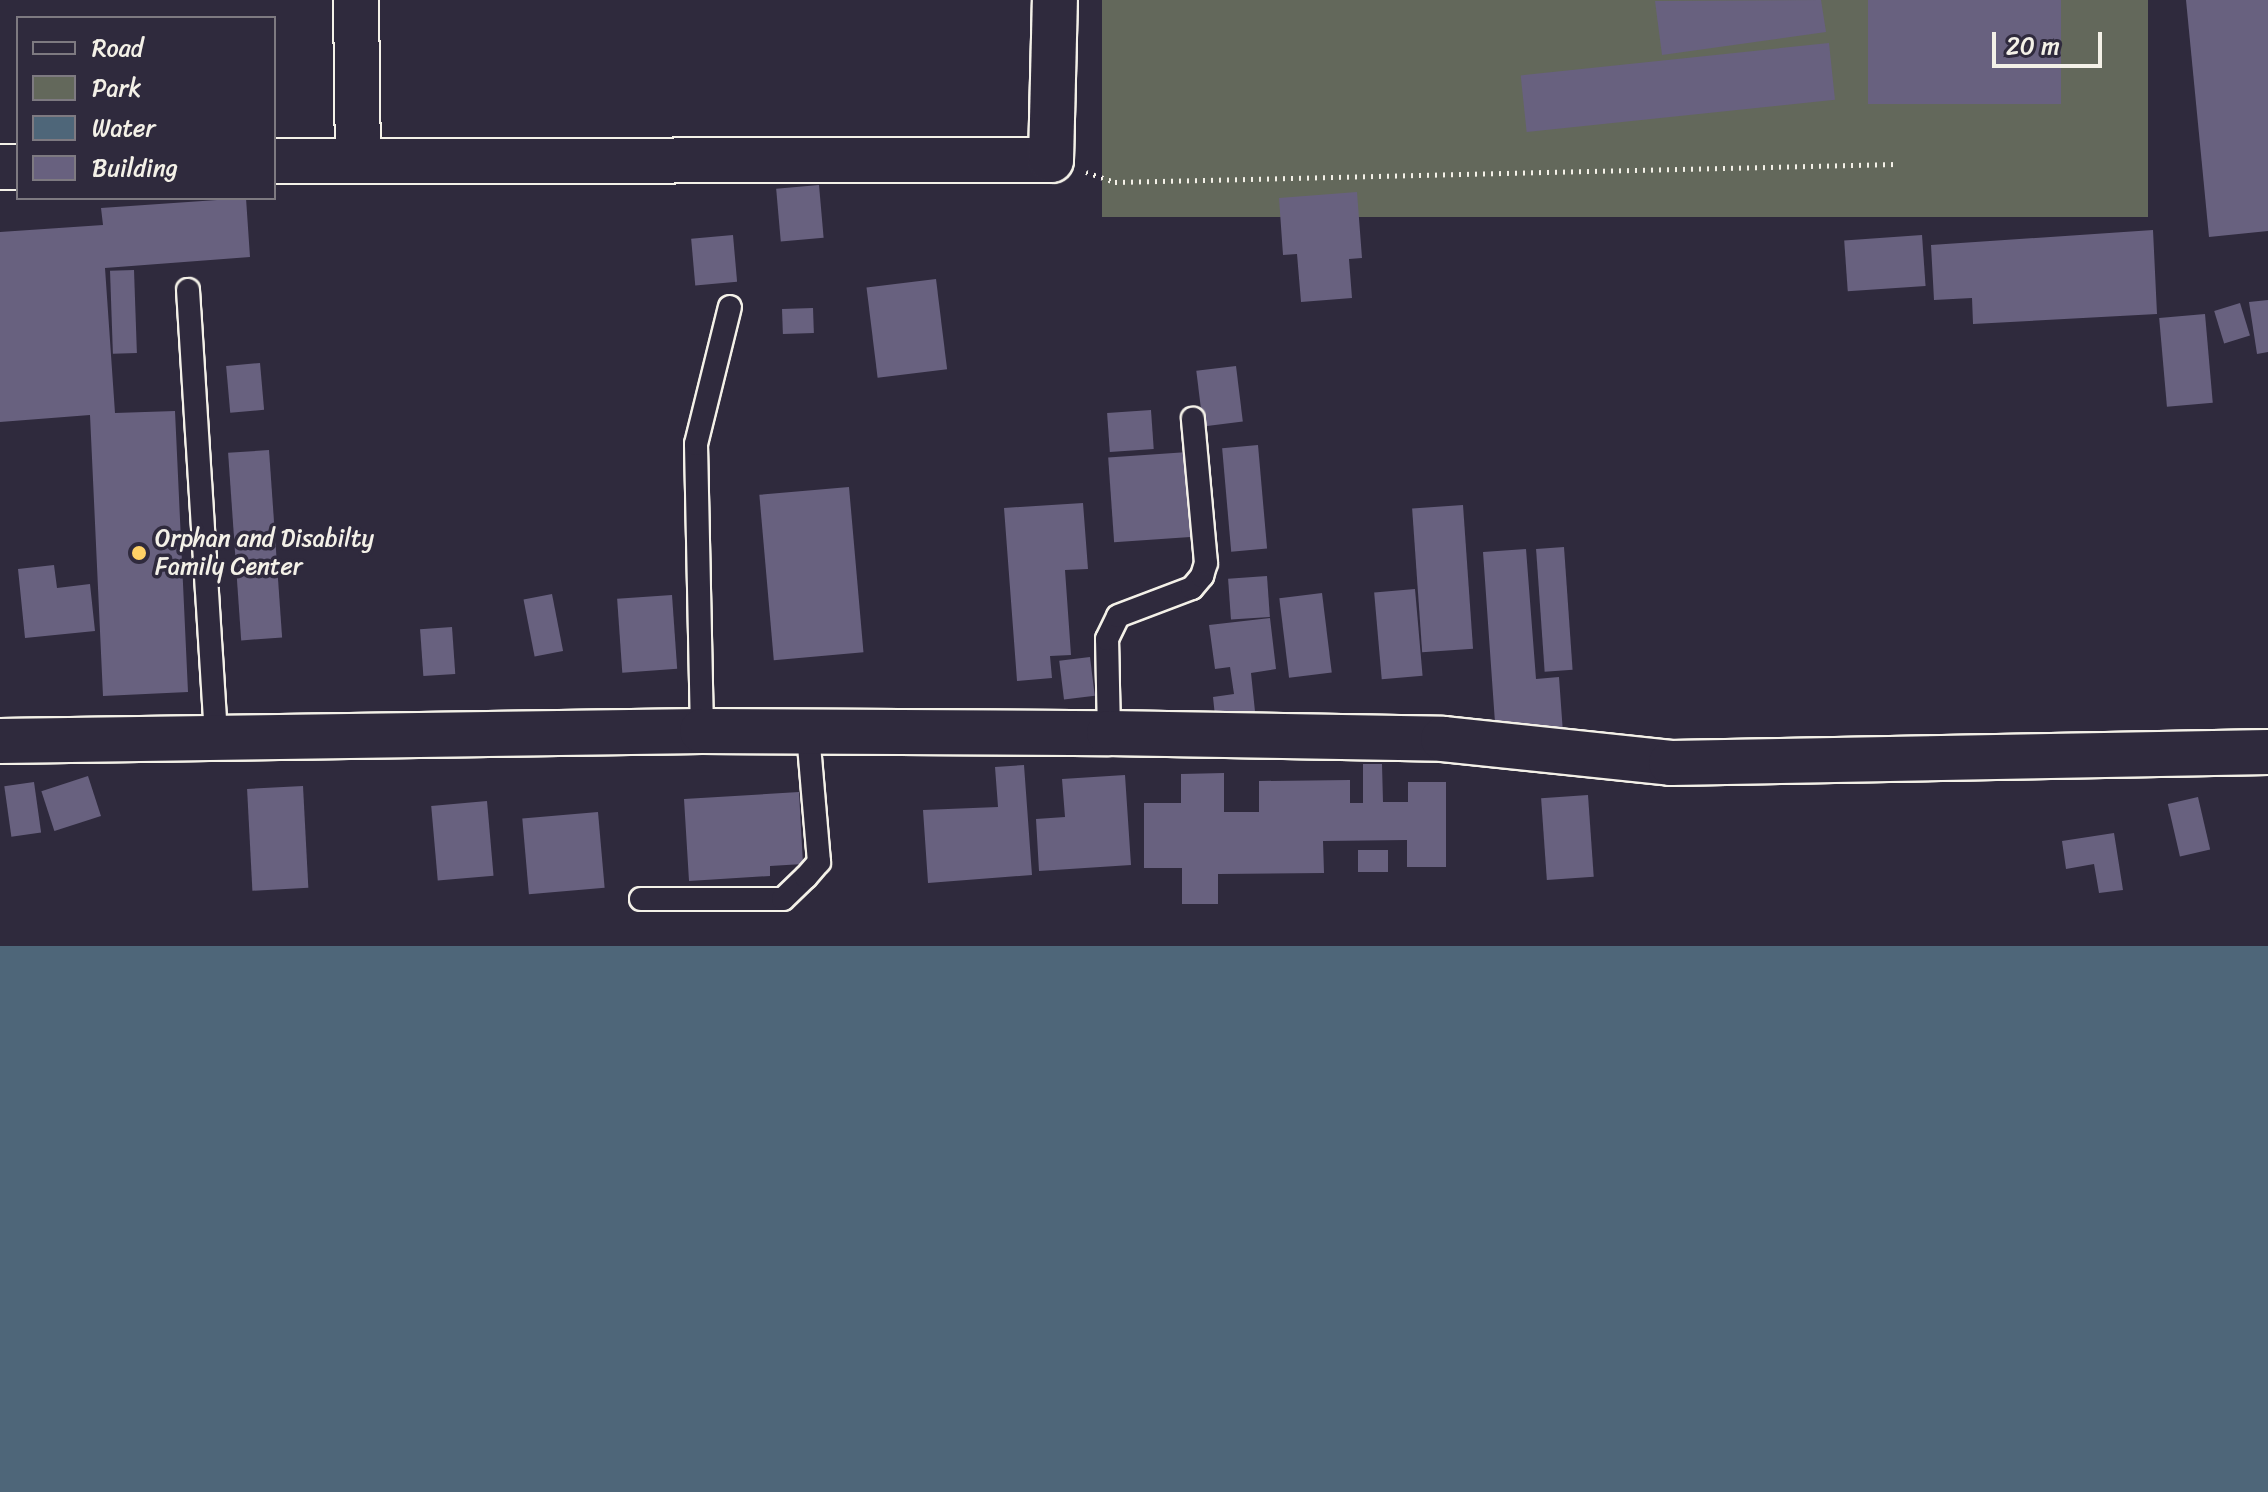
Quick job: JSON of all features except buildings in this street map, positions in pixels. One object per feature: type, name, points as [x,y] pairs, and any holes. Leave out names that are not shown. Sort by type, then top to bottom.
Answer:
[{"type":"street","points":[[356,0],[358,159]]},
{"type":"street","points":[[276,161],[1051,160],[1055,0]]},
{"type":"street","points":[[0,741],[702,731],[1109,733],[1443,739],[1671,763],[2268,752]]},
{"type":"lane","points":[[188,290],[216,737]]},
{"type":"lane","points":[[702,731],[696,444],[730,307]]},
{"type":"lane","points":[[1109,733],[1107,639],[1118,616],[1192,588],[1202,576],[1206,563],[1193,419]]},
{"type":"lane","points":[[641,899],[783,899],[806,877],[819,862],[808,733]]},
{"type":"path","points":[[1051,160],[1115,182],[1896,164]]},
{"type":"green space","points":[[1102,0],[2148,0],[2148,217],[1102,217]]},
{"type":"water","points":[[0,946],[2268,946],[2268,1492],[0,1492]]},
{"type":"place","name":"Orphan and Disabilty Family Center","points":[[139,553]]}]
